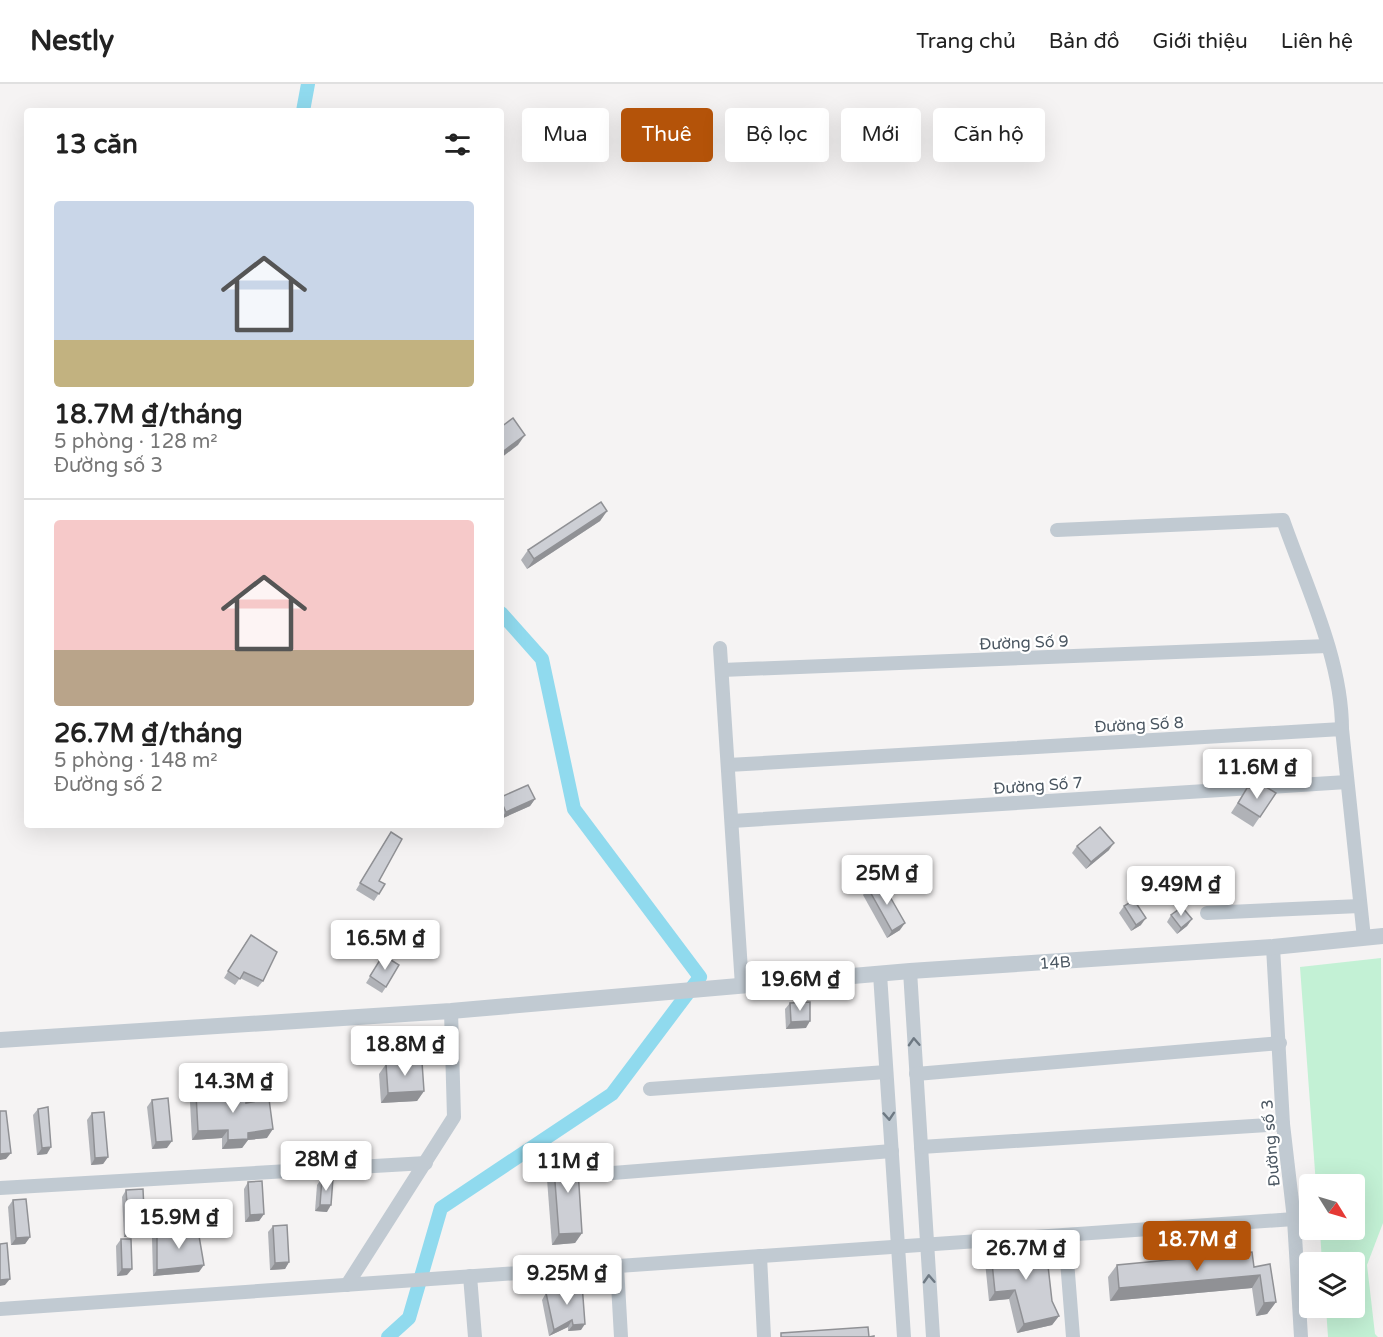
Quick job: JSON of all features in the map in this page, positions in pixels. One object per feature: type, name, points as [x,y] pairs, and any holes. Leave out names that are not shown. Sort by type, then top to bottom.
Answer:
[{"type":"street","points":[[1057,530],[1282,520],[1327,646],[1342,702],[1342,729],[1364,938]]},
{"type":"street","name":"Đường Số 9","points":[[722,670],[1327,646]]},
{"type":"street","points":[[720,648],[732,821],[734,987]]},
{"type":"street","name":"Đường Số 8","points":[[728,765],[1342,729]]},
{"type":"street","name":"Đường Số 7","points":[[732,821],[1347,782]]},
{"type":"street","points":[[1207,913],[1360,906]]},
{"type":"street","name":"14B","points":[[0,1040],[451,1011],[910,971],[1273,947],[1383,936]]},
{"type":"street","name":"Đường số 3","points":[[1273,947],[1283,1124],[1294,1219],[1301,1337]]},
{"type":"street","points":[[910,971],[933,1337]]},
{"type":"street","points":[[880,974],[904,1337]]},
{"type":"street","points":[[347,1285],[454,1117],[451,1011]]},
{"type":"street","points":[[916,1074],[1280,1044]]},
{"type":"street","points":[[650,1089],[886,1072]]},
{"type":"street","points":[[921,1148],[1283,1124]]},
{"type":"street","points":[[600,1174],[892,1151]]},
{"type":"street","points":[[0,1188],[426,1162]]},
{"type":"street","points":[[0,1309],[1294,1219]]},
{"type":"street","points":[[1065,1235],[1073,1337]]},
{"type":"street","points":[[760,1256],[764,1337]]},
{"type":"street","points":[[617,1266],[621,1337]]},
{"type":"street","points":[[470,1276],[475,1337]]},
{"type":"green space","points":[[1381,958],[1383,1223],[1367,1265],[1375,1334],[1378,1337],[1328,1337],[1327,1318],[1365,1318],[1365,1252],[1321,1252],[1321,1240],[1365,1240],[1365,1174],[1315,1174],[1300,967]]},
{"type":"building","points":[[513,418],[525,435],[504,451],[504,425]]},
{"type":"building","points":[[601,502],[607,511],[534,559],[528,550]]},
{"type":"building","points":[[528,785],[535,799],[506,812],[504,796]]},
{"type":"building","points":[[1266,787],[1276,793],[1260,817],[1238,803],[1247,788]]},
{"type":"building","points":[[1100,827],[1114,843],[1091,862],[1077,846]]},
{"type":"building","points":[[391,832],[402,839],[379,881],[385,884],[379,894],[360,883]]},
{"type":"building","points":[[881,881],[905,923],[892,931],[868,888]]},
{"type":"building","points":[[1134,900],[1146,918],[1136,925],[1124,906]]},
{"type":"building","points":[[1182,907],[1192,919],[1181,928],[1171,915]]},
{"type":"building","points":[[251,935],[277,952],[263,981],[244,972],[240,979],[228,971]]},
{"type":"building","points":[[383,955],[399,965],[386,987],[370,976]]},
{"type":"building","points":[[810,1002],[810,1021],[791,1022],[790,1003]]},
{"type":"building","points":[[422,1062],[424,1091],[388,1093],[386,1064]]},
{"type":"building","points":[[246,1092],[246,1103],[269,1099],[273,1129],[248,1133],[248,1139],[228,1140],[228,1130],[198,1131],[196,1094]]},
{"type":"building","points":[[168,1098],[172,1141],[156,1142],[152,1100]]},
{"type":"building","points":[[48,1107],[51,1147],[42,1148],[38,1109]]},
{"type":"building","points":[[0,1111],[6,1111],[11,1153],[0,1154]]},
{"type":"building","points":[[104,1112],[108,1157],[95,1158],[92,1113]]},
{"type":"building","points":[[577,1154],[582,1233],[559,1234],[553,1156]]},
{"type":"building","points":[[322,1178],[333,1178],[331,1205],[320,1205]]},
{"type":"building","points":[[262,1181],[264,1214],[250,1215],[248,1182]]},
{"type":"building","points":[[143,1189],[145,1230],[129,1231],[126,1190]]},
{"type":"building","points":[[26,1199],[30,1237],[16,1238],[13,1200]]},
{"type":"building","points":[[287,1225],[289,1262],[275,1263],[273,1226]]},
{"type":"building","points":[[198,1230],[204,1265],[157,1270],[157,1231],[173,1231],[173,1234]]},
{"type":"building","points":[[121,1239],[131,1239],[132,1269],[122,1269]]},
{"type":"building","points":[[7,1243],[10,1279],[0,1280],[0,1244]]},
{"type":"building","points":[[1026,1244],[1046,1248],[1052,1301],[1059,1316],[1024,1324],[1015,1290],[995,1292],[991,1253],[1027,1249]]},
{"type":"building","points":[[1252,1252],[1254,1267],[1270,1264],[1276,1302],[1264,1303],[1260,1275],[1119,1288],[1117,1265]]},
{"type":"building","points":[[582,1284],[585,1324],[573,1325],[572,1320],[554,1330],[546,1293]]},
{"type":"building","points":[[868,1327],[869,1337],[781,1337],[781,1333]]},
{"type":"waterway","points":[[304,108],[308,84]]},
{"type":"waterway","points":[[388,1337],[409,1318],[441,1208],[612,1094],[700,977],[574,809],[542,659],[504,616]]}]
